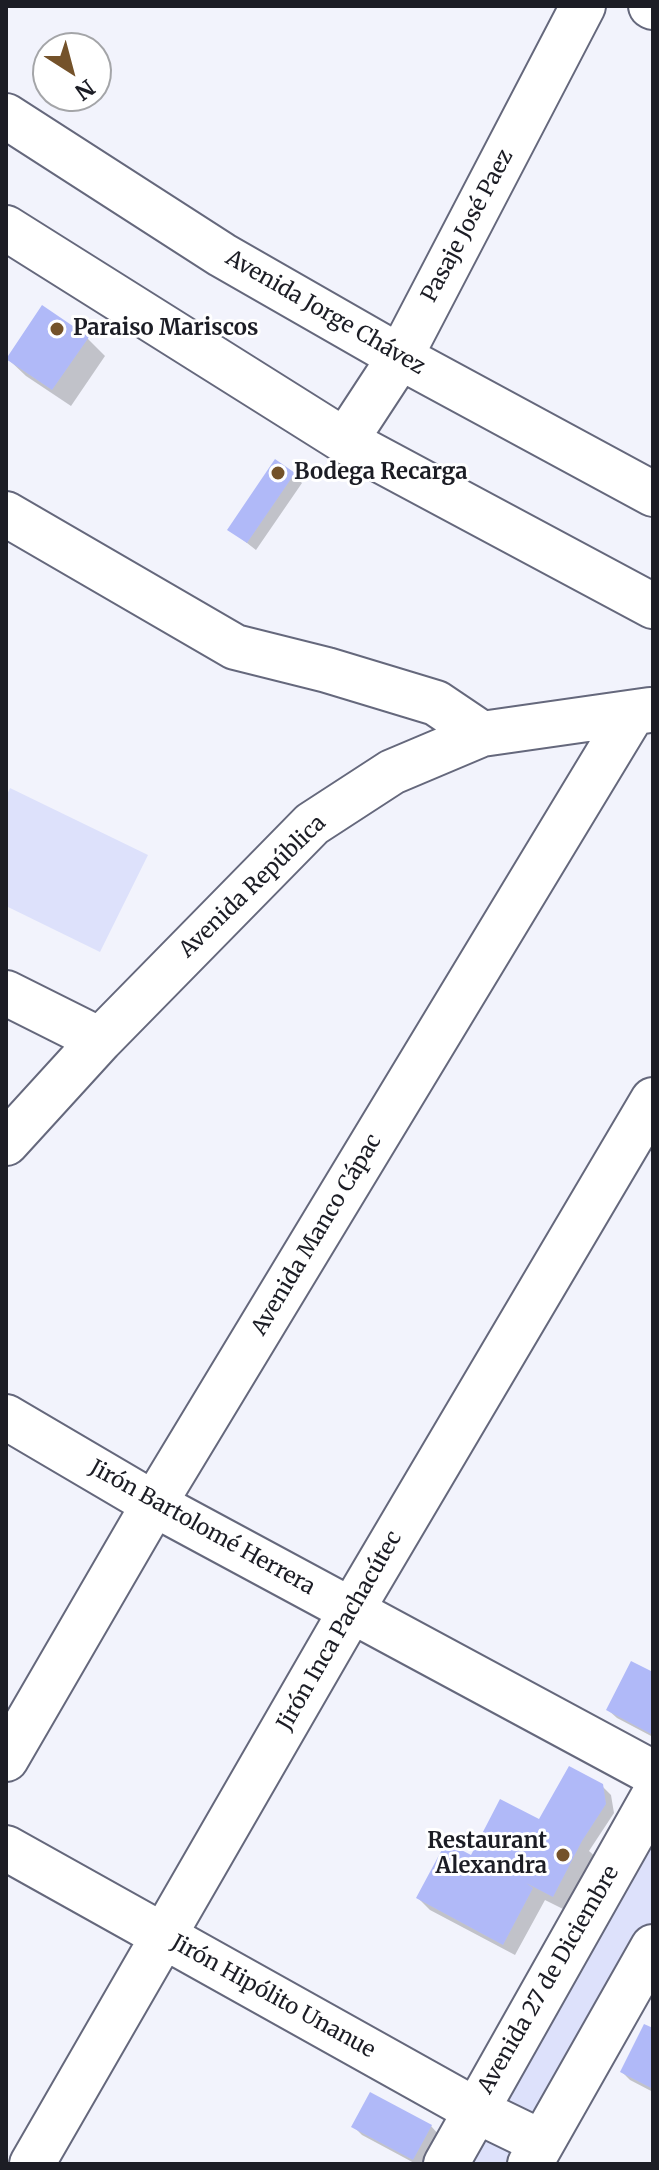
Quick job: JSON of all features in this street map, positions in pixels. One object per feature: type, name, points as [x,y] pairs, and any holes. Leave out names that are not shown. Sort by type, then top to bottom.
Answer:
[{"type":"street","name":"Pasaje José Paez","points":[[345,441],[400,357],[583,6]]},
{"type":"street","name":"Avenida Jorge Chávez","points":[[6,116],[222,255],[400,357],[653,494]]},
{"type":"street","points":[[6,228],[345,441],[653,606]]},
{"type":"street","points":[[6,514],[235,647],[327,670],[436,703],[482,734]]},
{"type":"street","name":"Avenida República","points":[[6,1143],[100,1040],[312,824],[392,772],[482,734],[643,712]]},
{"type":"street","name":"Avenida Manco Cápac","points":[[6,1759],[154,1504],[643,712]]},
{"type":"street","points":[[6,993],[100,1040]]},
{"type":"street","name":"Jirón Inca Pachacútec","points":[[32,2164],[351,1611],[653,1100]]},
{"type":"street","name":"Jirón Bartolomé Herrera","points":[[6,1417],[154,1504],[653,1773]]},
{"type":"street","name":"Avenida 27 de Diciembre","points":[[446,2164],[653,1797]]},
{"type":"street","name":"Jirón Hipólito Unanue","points":[[6,1848],[475,2110],[536,2153]]},
{"type":"street","points":[[536,2153],[653,1947]]},
{"type":"shaded area","points":[[10,788],[148,855],[100,952],[6,906],[6,797]]},
{"type":"shaded area","points":[[653,1820],[653,1925],[519,2164],[456,2164]]},
{"type":"building","points":[[42,305],[89,337],[52,390],[6,359]]},
{"type":"building","points":[[275,459],[295,473],[247,543],[227,530]]},
{"type":"building","points":[[631,1661],[653,1672],[653,1735],[606,1710]]},
{"type":"building","points":[[569,1766],[603,1784],[606,1804],[582,1841],[553,1897],[526,1883],[533,1888],[503,1945],[416,1898],[446,1842],[471,1855],[500,1799],[539,1819]]},
{"type":"building","points":[[644,2024],[653,2028],[653,2089],[620,2072]]},
{"type":"building","points":[[370,2092],[432,2125],[413,2160],[351,2127]]},
{"type":"place","name":"Paraiso Mariscos","points":[[57,329]]},
{"type":"place","name":"Bodega Recarga","points":[[278,473]]},
{"type":"place","name":"Restaurant Alexandra","points":[[563,1855]]}]
